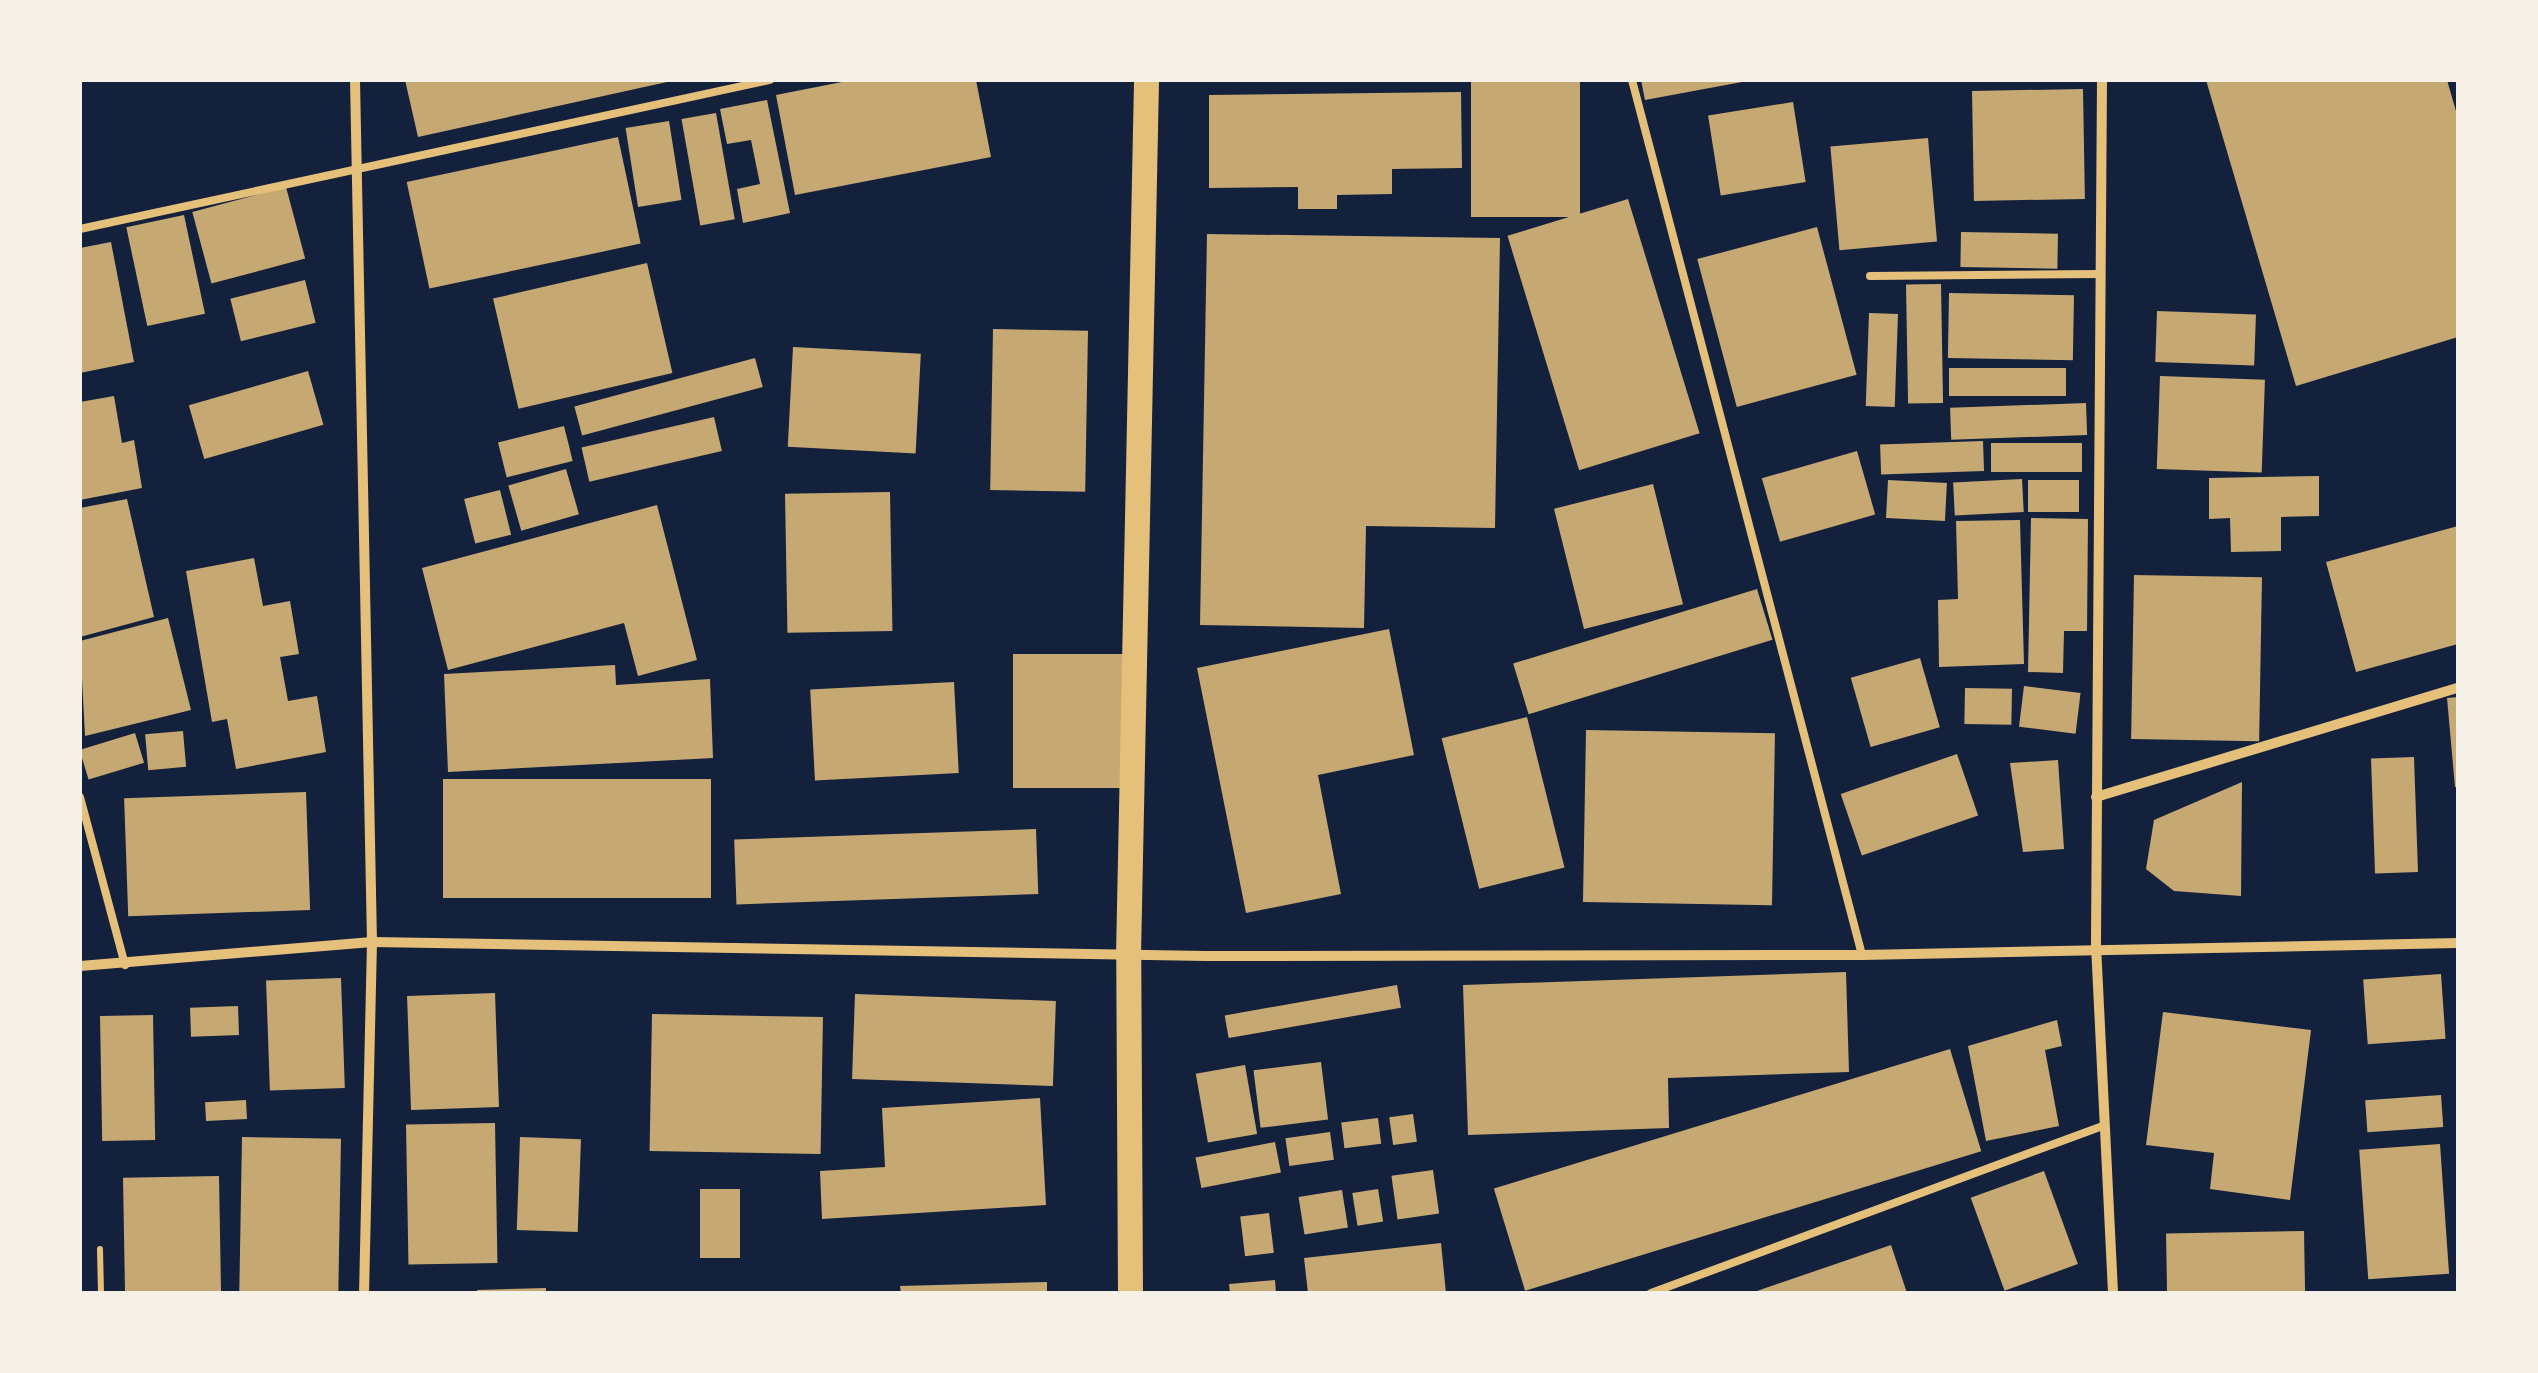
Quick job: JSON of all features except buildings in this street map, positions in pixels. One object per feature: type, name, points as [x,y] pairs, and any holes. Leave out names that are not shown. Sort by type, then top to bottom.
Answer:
[{"type":"main road","points":[[1130,1293],[1128,955],[1146,80]]},
{"type":"street","points":[[355,80],[361,164],[372,942],[364,1293]]},
{"type":"street","points":[[2102,80],[2096,946],[2112,1293]]},
{"type":"street","points":[[2096,796],[2458,688]]},
{"type":"street","points":[[80,966],[125,966],[372,942],[1128,955],[1862,955],[2096,946],[2458,944]]},
{"type":"lane","points":[[80,230],[361,164],[770,80]]},
{"type":"lane","points":[[1632,80],[1862,955]]},
{"type":"lane","points":[[1870,276],[2100,274]]},
{"type":"lane","points":[[80,797],[125,966]]},
{"type":"lane","points":[[1650,1293],[2104,1126]]},
{"type":"path","points":[[100,1249],[101,1293]]}]
